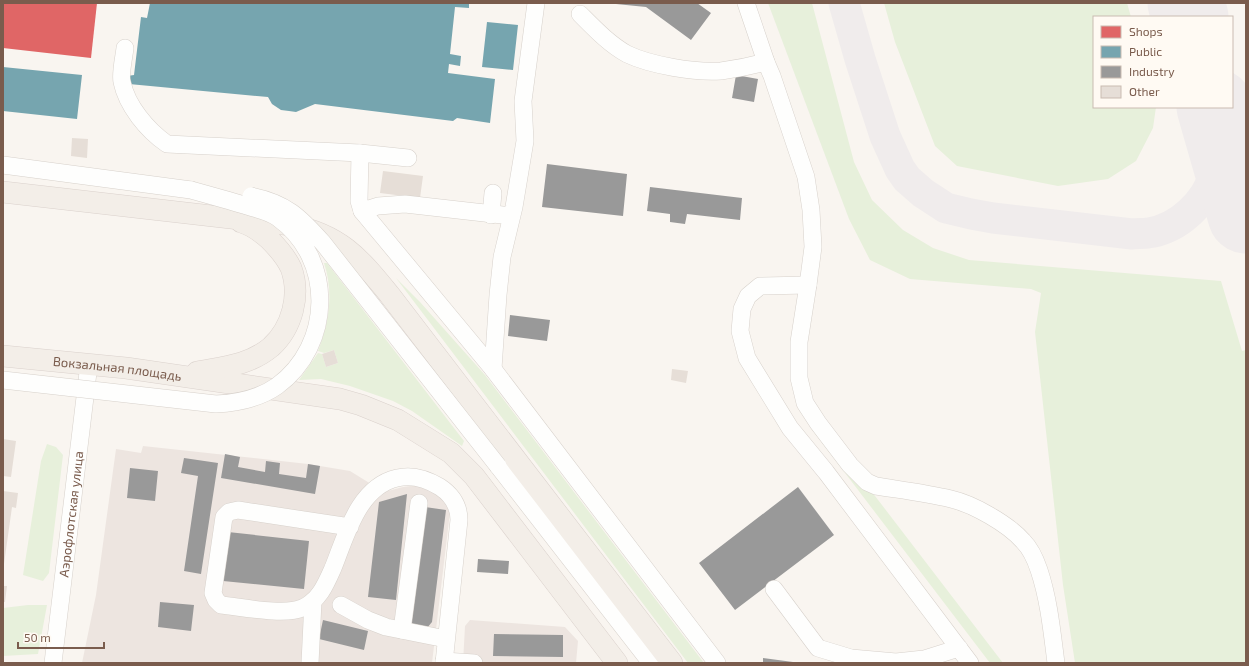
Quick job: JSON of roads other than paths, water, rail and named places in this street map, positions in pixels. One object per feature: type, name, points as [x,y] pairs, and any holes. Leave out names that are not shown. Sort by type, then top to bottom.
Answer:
[{"type":"main road","points":[[3,192],[207,214],[291,225],[308,228],[341,244],[356,257],[389,294],[672,663]]},
{"type":"main road","points":[[182,375],[242,363],[258,356],[271,347],[281,336],[293,310],[294,291],[291,269],[283,254],[277,247],[264,234],[248,224],[207,214]]},
{"type":"main road","name":"Вокзальная площадь","points":[[3,356],[126,368],[328,396],[350,401],[398,420],[451,453],[474,476],[618,663]]},
{"type":"street","points":[[493,369],[502,257],[525,141],[523,101],[536,3]]},
{"type":"street","points":[[746,3],[806,177],[811,210],[813,247],[799,342],[799,378],[805,403],[846,459],[868,482],[876,486],[952,499],[986,513],[1015,532],[1025,542],[1041,576],[1049,610],[1056,663]]},
{"type":"street","points":[[580,14],[606,39],[627,54],[652,63],[677,68],[719,71],[766,62]]},
{"type":"street","points":[[125,48],[121,80],[125,92],[133,107],[142,119],[154,133],[167,144],[360,153],[408,158]]},
{"type":"street","points":[[360,153],[359,201],[362,211],[493,369],[717,663]]},
{"type":"street","points":[[3,165],[191,190],[239,194],[281,205],[304,221],[323,243],[498,466],[650,663]]},
{"type":"street","points":[[3,380],[221,404],[238,401],[264,393],[276,386],[289,375],[308,349],[316,330],[318,320],[320,309],[319,289],[311,259],[296,234],[278,217],[263,211],[191,190]]},
{"type":"street","points":[[491,215],[493,193]]},
{"type":"street","points":[[362,211],[378,206],[405,204],[491,215],[511,216]]},
{"type":"street","points":[[808,285],[760,286],[748,296],[742,309],[740,331],[747,358],[790,428],[826,472],[970,663]]},
{"type":"street","name":"Аэрофлотская улица","points":[[53,663],[89,364]]},
{"type":"street","points":[[350,527],[238,510],[229,512],[224,517],[212,593],[216,600],[221,604],[286,612],[302,608],[313,601],[325,588],[350,527],[362,504],[369,495],[376,488],[391,480],[408,476],[427,480],[444,490],[459,510],[444,662],[474,663]]},
{"type":"street","points":[[402,630],[419,503]]},
{"type":"street","points":[[774,589],[818,648],[851,658],[896,662],[924,659],[959,648]]},
{"type":"street","points":[[310,663],[313,601]]},
{"type":"street","points":[[341,605],[368,620],[386,627],[446,639]]}]
